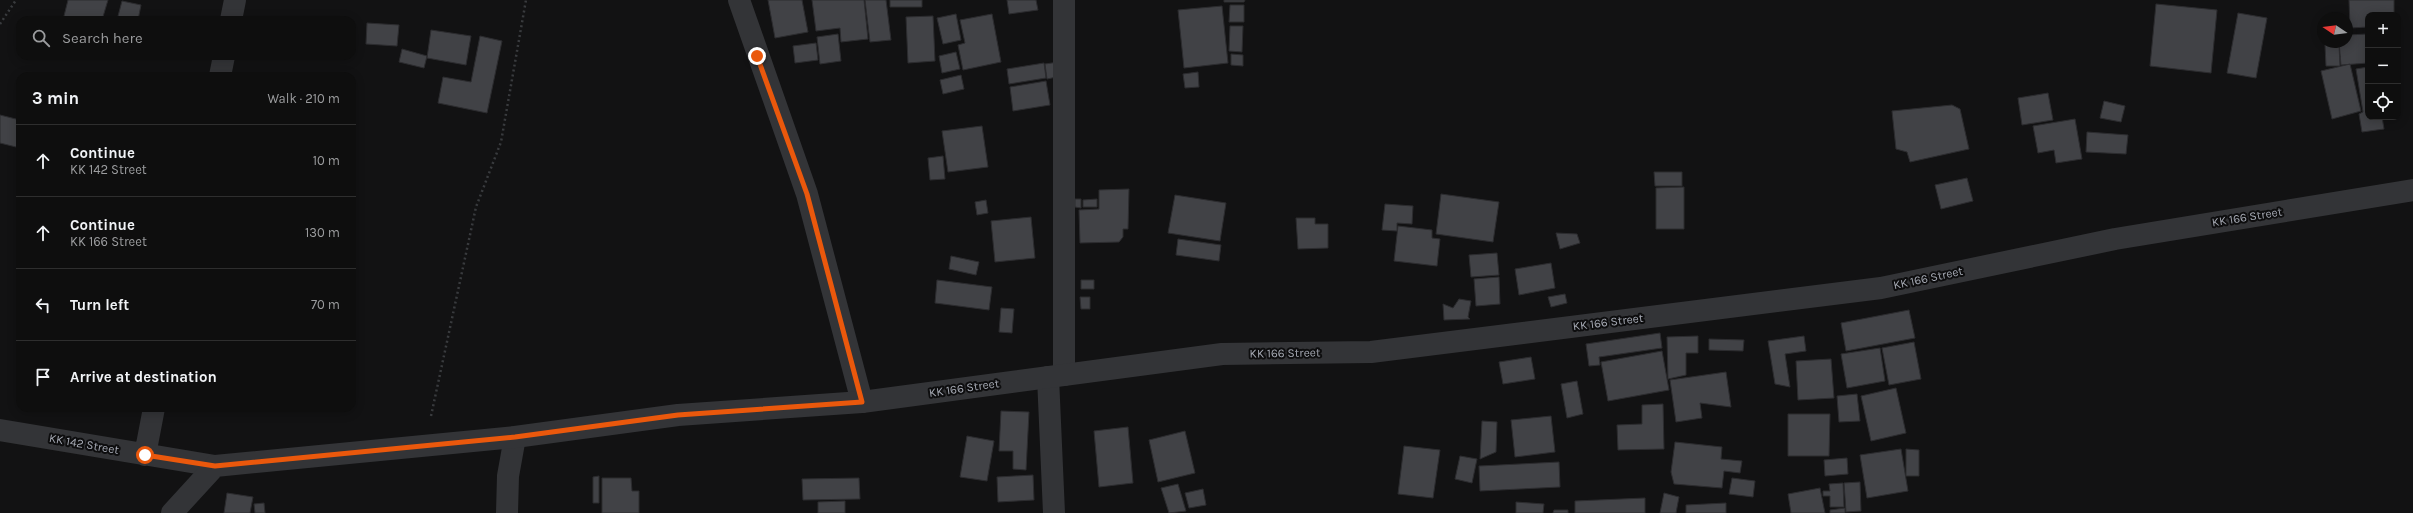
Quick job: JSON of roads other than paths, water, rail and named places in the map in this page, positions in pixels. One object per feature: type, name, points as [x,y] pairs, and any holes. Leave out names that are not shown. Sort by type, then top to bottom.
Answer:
[{"type":"street","points":[[232,16],[236,0]]},
{"type":"street","points":[[739,0],[807,194],[862,402]]},
{"type":"street","points":[[1054,513],[1064,0]]},
{"type":"street","points":[[221,72],[223,60]]},
{"type":"street","name":"KK 166 Street","points":[[215,466],[515,437],[678,415],[862,402],[1222,354],[1371,352],[1881,288],[2115,239],[2413,190]]},
{"type":"street","points":[[145,455],[153,412]]},
{"type":"street","name":"KK 142 Street","points":[[0,430],[215,466]]},
{"type":"street","points":[[508,513],[508,476],[515,437]]},
{"type":"street","points":[[172,513],[215,466]]}]
